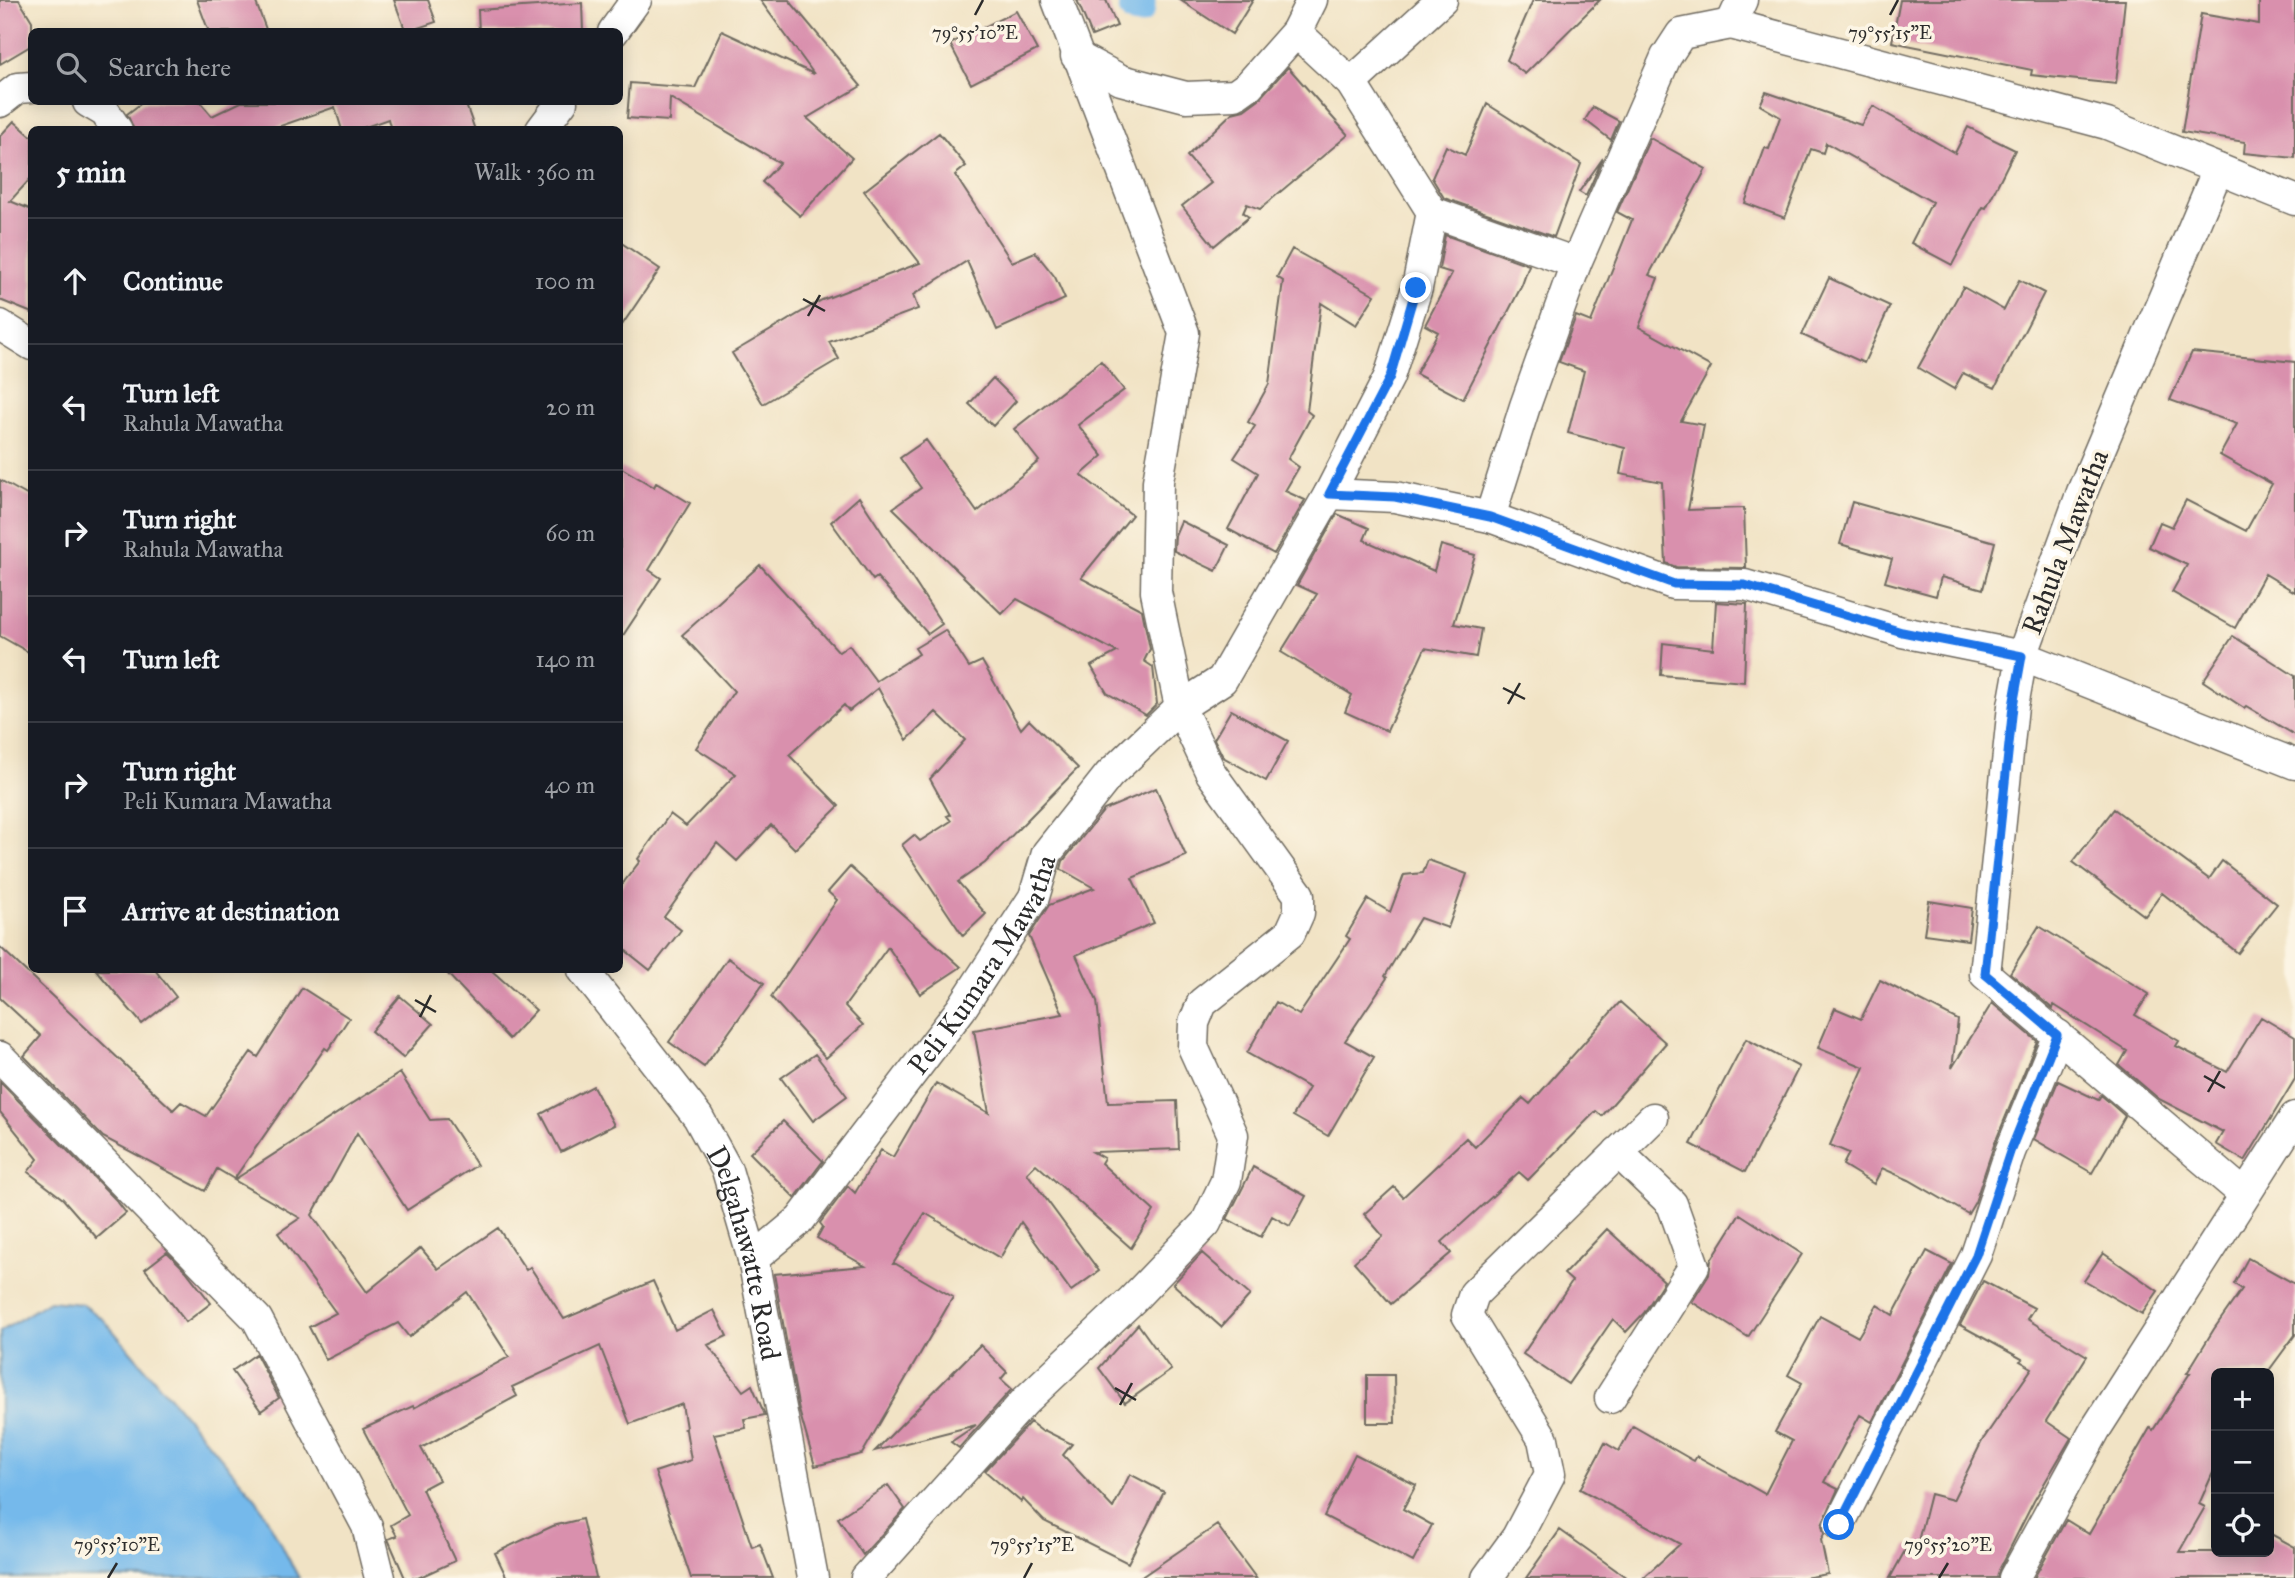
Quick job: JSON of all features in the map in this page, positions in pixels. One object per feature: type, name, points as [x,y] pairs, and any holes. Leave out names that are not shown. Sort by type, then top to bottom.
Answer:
[{"type":"street","points":[[616,28],[636,0]]},
{"type":"street","points":[[866,1578],[1025,1401],[1132,1300],[1206,1223],[1226,1181],[1233,1135],[1193,1047],[1194,1023],[1202,1003],[1290,933],[1299,913],[1299,895],[1211,772],[1181,708],[1156,592],[1158,481],[1184,333],[1076,56],[1057,0]]},
{"type":"street","points":[[1076,56],[1121,80],[1186,97],[1235,95],[1250,85],[1296,32],[1312,0]]},
{"type":"street","points":[[1351,83],[1442,0]]},
{"type":"street","points":[[1490,517],[1525,406],[1576,263],[1666,57],[1681,34],[1736,12],[2107,124],[2295,200]]},
{"type":"street","points":[[1296,32],[1351,83],[1432,212],[1576,263]]},
{"type":"street","points":[[0,102],[18,88],[28,87]]},
{"type":"street","points":[[93,105],[105,112],[114,126]]},
{"type":"street","points":[[544,126],[560,105]]},
{"type":"street","name":"Rahula Mawatha","points":[[2218,169],[2082,492],[2022,656],[2013,706],[1985,974],[2245,1194]]},
{"type":"street","name":"Peli Kumara Mawatha","points":[[753,1259],[800,1220],[961,1009],[1034,897],[1046,853],[1109,775],[1181,708],[1222,680],[1329,494],[1390,377],[1416,288],[1432,212]]},
{"type":"street","points":[[0,325],[28,342]]},
{"type":"street","points":[[1329,494],[1395,497],[1490,517],[1674,584],[1745,585],[1902,632],[2022,656],[2295,764]]},
{"type":"street","name":"Delgahawatte Road","points":[[585,973],[698,1117],[727,1170],[753,1259],[813,1578]]},
{"type":"street","points":[[1839,1525],[1976,1255],[2010,1152],[2057,1035]]},
{"type":"street","points":[[0,1057],[257,1319],[367,1525],[380,1578]]},
{"type":"street","points":[[2014,1578],[2095,1430],[2295,1117]]},
{"type":"street","points":[[1486,1578],[1517,1537],[1550,1474],[1544,1439],[1467,1315],[1474,1294],[1653,1118]]},
{"type":"street","points":[[1610,1398],[1694,1266],[1672,1204],[1618,1152]]},
{"type":"water","points":[[49,1301],[82,1304],[104,1320],[257,1500],[299,1578],[0,1578],[0,1332]]},
{"type":"building","points":[[0,0],[19,0],[32,21],[32,28],[28,28],[28,47],[0,64]]},
{"type":"building","points":[[197,0],[255,0],[266,28],[208,28]]},
{"type":"building","points":[[394,0],[428,0],[436,22],[418,28],[404,28]]},
{"type":"building","points":[[760,0],[789,0],[861,86],[807,118],[852,158],[800,216],[762,182],[780,163],[670,98],[669,121],[627,118],[630,83],[695,88],[722,31],[814,74]]},
{"type":"building","points":[[1077,0],[1106,0],[1117,26],[1092,36]]},
{"type":"building","points":[[1180,0],[1253,0],[1232,34]]},
{"type":"building","points":[[1533,0],[1600,0],[1525,74],[1507,60]]},
{"type":"building","points":[[1900,0],[2125,0],[2116,84],[2031,75],[2032,70],[1892,42]]},
{"type":"building","points":[[2259,0],[2295,0],[2295,158],[2244,153],[2245,142],[2182,132],[2201,14],[2259,24]]},
{"type":"building","points":[[582,3],[583,28],[479,28],[478,10]]},
{"type":"building","points":[[1016,11],[1037,50],[971,84],[950,44]]},
{"type":"building","points":[[1288,67],[1348,135],[1260,209],[1247,204],[1243,213],[1249,217],[1214,246],[1182,206],[1211,183],[1187,156],[1232,113],[1244,110],[1259,99]]},
{"type":"building","points":[[1766,92],[1861,125],[1873,106],[1955,153],[1968,127],[2015,150],[1986,208],[1983,207],[1952,265],[1911,243],[1932,202],[1826,143],[1823,153],[1811,149],[1785,218],[1745,203],[1765,148],[1769,149],[1780,117],[1760,105]]},
{"type":"building","points":[[1487,104],[1581,164],[1554,237],[1444,198],[1432,178],[1446,146],[1465,155]]},
{"type":"building","points":[[139,105],[203,105],[212,116],[235,105],[466,105],[474,126],[390,126],[388,119],[368,126],[341,126],[335,107],[280,126],[132,126],[127,114]]},
{"type":"building","points":[[1593,107],[1619,121],[1611,140],[1585,120]]},
{"type":"building","points":[[14,121],[28,133],[28,181],[10,201],[28,208],[28,311],[0,300],[0,136]]},
{"type":"building","points":[[939,133],[966,166],[955,175],[1012,262],[1035,252],[1055,277],[1065,299],[997,330],[967,261],[913,295],[918,309],[829,342],[839,359],[763,404],[732,353],[822,300],[920,263],[864,191]]},
{"type":"building","points":[[1650,138],[1706,169],[1649,275],[1658,278],[1639,327],[1711,367],[1681,421],[1704,425],[1688,510],[1744,508],[1746,568],[1676,567],[1666,563],[1662,482],[1620,474],[1625,448],[1568,433],[1584,371],[1559,362],[1576,316],[1591,322],[1632,220],[1617,212]]},
{"type":"building","points":[[1603,158],[1586,196],[1579,192]]},
{"type":"building","points":[[1445,235],[1529,265],[1522,285],[1463,399],[1416,374],[1438,332],[1425,325],[1452,273],[1439,269]]},
{"type":"building","points":[[623,244],[660,269],[623,324]]},
{"type":"building","points":[[1292,249],[1375,295],[1356,325],[1321,303],[1307,411],[1312,415],[1288,459],[1299,467],[1285,491],[1305,500],[1274,554],[1228,529],[1258,473],[1234,458],[1255,426],[1248,422],[1269,384],[1283,281],[1277,277]]},
{"type":"building","points":[[1829,278],[1890,306],[1864,363],[1802,335]]},
{"type":"building","points":[[2019,280],[2044,293],[1995,388],[1963,373],[1954,389],[1918,368],[1963,287],[2004,310]]},
{"type":"building","points":[[2192,352],[2295,362],[2295,592],[2265,574],[2235,628],[2172,592],[2187,565],[2149,547],[2160,522],[2172,527],[2186,500],[2246,531],[2272,484],[2220,455],[2237,424],[2170,400]]},
{"type":"building","points":[[1101,361],[1124,390],[1078,425],[1103,456],[1081,475],[1132,515],[1081,578],[1142,610],[1150,649],[1144,661],[1153,667],[1157,704],[1146,715],[1107,693],[1091,666],[1117,652],[1017,599],[1002,614],[893,508],[921,488],[900,458],[926,440],[977,512],[1039,461],[1014,429]]},
{"type":"building","points":[[993,378],[1016,401],[993,426],[969,404]]},
{"type":"building","points":[[623,469],[654,487],[656,483],[690,503],[649,570],[661,578],[623,635]]},
{"type":"building","points":[[0,480],[28,496],[28,652],[0,636]]},
{"type":"building","points":[[859,497],[942,624],[928,634],[877,577],[873,580],[831,522]]},
{"type":"building","points":[[1852,502],[1995,542],[1983,589],[1941,577],[1936,596],[1885,582],[1892,559],[1840,544]]},
{"type":"building","points":[[1337,514],[1369,528],[1364,540],[1434,571],[1441,545],[1475,555],[1454,624],[1481,629],[1476,657],[1425,648],[1387,731],[1345,712],[1352,695],[1281,652],[1317,594],[1297,585]]},
{"type":"building","points":[[1181,521],[1229,545],[1216,571],[1174,551],[1175,535]]},
{"type":"building","points":[[760,565],[839,652],[849,645],[876,681],[919,654],[915,648],[945,630],[969,667],[982,661],[1021,729],[1029,720],[1078,768],[985,863],[958,882],[986,914],[963,936],[902,845],[914,835],[920,841],[951,821],[930,779],[965,740],[936,712],[907,740],[878,688],[849,711],[844,705],[789,755],[839,806],[795,849],[771,825],[737,861],[717,843],[664,917],[681,930],[650,970],[623,948],[623,883],[670,814],[686,826],[736,774],[696,748],[734,691],[682,635]]},
{"type":"building","points":[[1716,602],[1747,604],[1744,682],[1661,675],[1663,643],[1713,649]]},
{"type":"building","points":[[2233,636],[2295,676],[2295,735],[2246,706],[2244,708],[2203,681]]},
{"type":"building","points":[[1231,710],[1288,741],[1266,781],[1223,757],[1214,739]]},
{"type":"building","points":[[1156,788],[1186,856],[1132,878],[1154,923],[1076,955],[1097,1001],[1108,1103],[1177,1101],[1179,1149],[1093,1152],[1104,1158],[1101,1163],[1154,1211],[1131,1248],[1036,1164],[1027,1173],[1099,1271],[1071,1291],[1021,1222],[1000,1258],[925,1213],[893,1264],[953,1297],[862,1454],[815,1466],[799,1410],[774,1274],[865,1266],[817,1238],[823,1227],[820,1223],[848,1186],[855,1193],[881,1150],[893,1157],[936,1083],[989,1113],[974,1030],[1063,1014],[1029,936],[1049,905],[1094,888],[1061,869],[1063,861],[1104,810]]},
{"type":"building","points":[[2114,809],[2209,879],[2222,861],[2277,904],[2238,953],[2162,893],[2145,916],[2073,862]]},
{"type":"building","points":[[1428,860],[1467,874],[1448,928],[1420,918],[1385,976],[1387,978],[1345,1041],[1374,1057],[1328,1136],[1293,1116],[1309,1088],[1247,1053],[1276,1002],[1299,1015],[1350,939],[1346,936],[1368,899],[1390,912],[1404,875],[1423,873]]},
{"type":"building","points":[[850,867],[961,967],[920,994],[888,947],[845,1006],[863,1025],[826,1058],[771,997],[837,900],[828,892]]},
{"type":"building","points":[[1929,901],[1972,908],[1968,940],[1924,934]]},
{"type":"building","points":[[2039,926],[2149,994],[2135,1015],[2179,1041],[2176,1046],[2227,1072],[2261,1017],[2295,1037],[2295,1079],[2245,1161],[2216,1144],[2223,1132],[2159,1099],[2119,1065],[2127,1051],[2054,1005],[2053,1009],[2010,973]]},
{"type":"building","points":[[0,947],[173,1110],[181,1102],[206,1116],[251,1052],[258,1057],[302,988],[349,1018],[234,1179],[217,1169],[205,1191],[103,1137],[24,1056],[41,1036],[0,998]]},
{"type":"building","points":[[728,958],[764,983],[704,1067],[669,1042]]},
{"type":"building","points":[[99,973],[157,973],[176,997],[142,1024]]},
{"type":"building","points":[[447,973],[494,973],[536,1010],[509,1039]]},
{"type":"building","points":[[1880,980],[1958,1020],[1952,1068],[1992,1003],[2037,1041],[1968,1214],[1909,1180],[1882,1168],[1874,1184],[1843,1165],[1849,1153],[1830,1145],[1864,1067],[1818,1048],[1835,1008],[1861,1019]]},
{"type":"building","points":[[400,996],[433,1024],[403,1058],[371,1031]]},
{"type":"building","points":[[1620,1002],[1666,1043],[1602,1116],[1596,1111],[1528,1180],[1519,1172],[1442,1242],[1451,1253],[1391,1304],[1354,1262],[1383,1236],[1364,1214],[1394,1187],[1403,1197],[1466,1138],[1475,1147],[1523,1098],[1530,1104]]},
{"type":"building","points":[[1746,1039],[1799,1067],[1745,1172],[1691,1144]]},
{"type":"building","points":[[815,1054],[847,1096],[813,1121],[781,1078]]},
{"type":"building","points":[[400,1073],[430,1120],[447,1119],[477,1165],[407,1210],[357,1133],[312,1215],[367,1292],[421,1248],[438,1269],[498,1228],[526,1270],[530,1267],[564,1319],[653,1281],[675,1330],[714,1310],[727,1336],[708,1345],[743,1391],[752,1385],[765,1415],[744,1419],[746,1428],[714,1434],[752,1547],[760,1544],[773,1578],[691,1578],[655,1472],[691,1460],[682,1404],[630,1424],[600,1346],[512,1387],[517,1396],[421,1448],[439,1480],[422,1489],[455,1561],[418,1578],[405,1578],[388,1539],[397,1536],[391,1525],[408,1515],[363,1429],[413,1406],[414,1408],[509,1357],[467,1292],[409,1337],[398,1323],[326,1360],[309,1327],[336,1313],[278,1233],[300,1218],[234,1180]]},
{"type":"building","points":[[2058,1081],[2098,1100],[2101,1095],[2125,1116],[2092,1173],[2034,1139]]},
{"type":"building","points":[[0,1082],[126,1213],[97,1238],[63,1199],[28,1172],[38,1159],[0,1112]]},
{"type":"building","points":[[593,1086],[614,1125],[561,1152],[541,1114]]},
{"type":"building","points":[[783,1121],[823,1161],[795,1198],[750,1153]]},
{"type":"building","points":[[1253,1167],[1306,1196],[1290,1226],[1272,1216],[1261,1237],[1227,1219]]},
{"type":"building","points":[[1740,1214],[1802,1254],[1748,1337],[1692,1302],[1709,1275],[1711,1260]]},
{"type":"building","points":[[1607,1229],[1664,1281],[1644,1313],[1626,1332],[1613,1319],[1568,1384],[1523,1354],[1572,1281],[1564,1274]]},
{"type":"building","points":[[1927,1251],[1952,1264],[1872,1422],[1860,1415],[1824,1482],[1838,1489],[1822,1525],[1824,1534],[1821,1540],[1828,1574],[1804,1578],[1643,1578],[1680,1544],[1580,1489],[1605,1443],[1619,1451],[1633,1426],[1694,1461],[1697,1456],[1765,1494],[1792,1441],[1775,1432],[1802,1383],[1788,1375],[1820,1316],[1858,1337],[1877,1305],[1893,1315]]},
{"type":"building","points":[[167,1252],[211,1303],[186,1322],[145,1269]]},
{"type":"building","points":[[1202,1253],[1250,1295],[1221,1327],[1173,1284]]},
{"type":"building","points":[[2103,1253],[2158,1291],[2142,1314],[2084,1281]]},
{"type":"building","points":[[2248,1258],[2295,1284],[2295,1335],[2271,1368],[2211,1368],[2211,1477],[2199,1504],[2205,1507],[2179,1552],[2211,1552],[2211,1557],[2274,1557],[2274,1536],[2295,1547],[2295,1578],[2034,1578],[2066,1520],[2089,1534],[2150,1428],[2153,1430],[2190,1373],[2187,1373],[2214,1329],[2242,1289],[2234,1284]]},
{"type":"building","points":[[1983,1281],[2034,1308],[2027,1319],[2087,1356],[2046,1421],[2071,1438],[2034,1501],[1997,1578],[1890,1578],[1908,1545],[1916,1549],[1930,1494],[1953,1500],[1982,1441],[2032,1368],[2020,1361],[2022,1359],[1960,1325]]},
{"type":"building","points":[[1138,1324],[1171,1370],[1125,1403],[1099,1368]]},
{"type":"building","points":[[980,1345],[1007,1372],[1001,1379],[1012,1389],[959,1448],[951,1442],[976,1425],[875,1451]]},
{"type":"building","points":[[256,1354],[279,1398],[261,1411],[232,1371]]},
{"type":"building","points":[[1367,1375],[1394,1375],[1395,1423],[1367,1423]]},
{"type":"building","points":[[1030,1422],[1043,1432],[1044,1430],[1072,1444],[1063,1455],[1113,1508],[1130,1474],[1164,1492],[1128,1563],[1044,1521],[1023,1499],[1021,1502],[985,1471]]},
{"type":"building","points":[[1355,1454],[1416,1485],[1403,1509],[1432,1525],[1413,1562],[1324,1516]]},
{"type":"building","points":[[888,1485],[905,1509],[863,1555],[838,1518]]},
{"type":"building","points":[[582,1519],[596,1578],[507,1578],[495,1553],[553,1526]]},
{"type":"building","points":[[1217,1525],[1256,1578],[1140,1578]]},
{"type":"building","points":[[1560,1530],[1627,1578],[1526,1578]]},
{"type":"waterway","points":[[1137,0],[1137,7]]},
{"type":"route","points":[[1416,288],[1390,377],[1329,494],[1395,497],[1490,517],[1674,584],[1745,585],[1902,632],[2022,656],[2013,706],[1985,974],[2057,1035],[2010,1152],[1976,1255],[1839,1525]]}]
